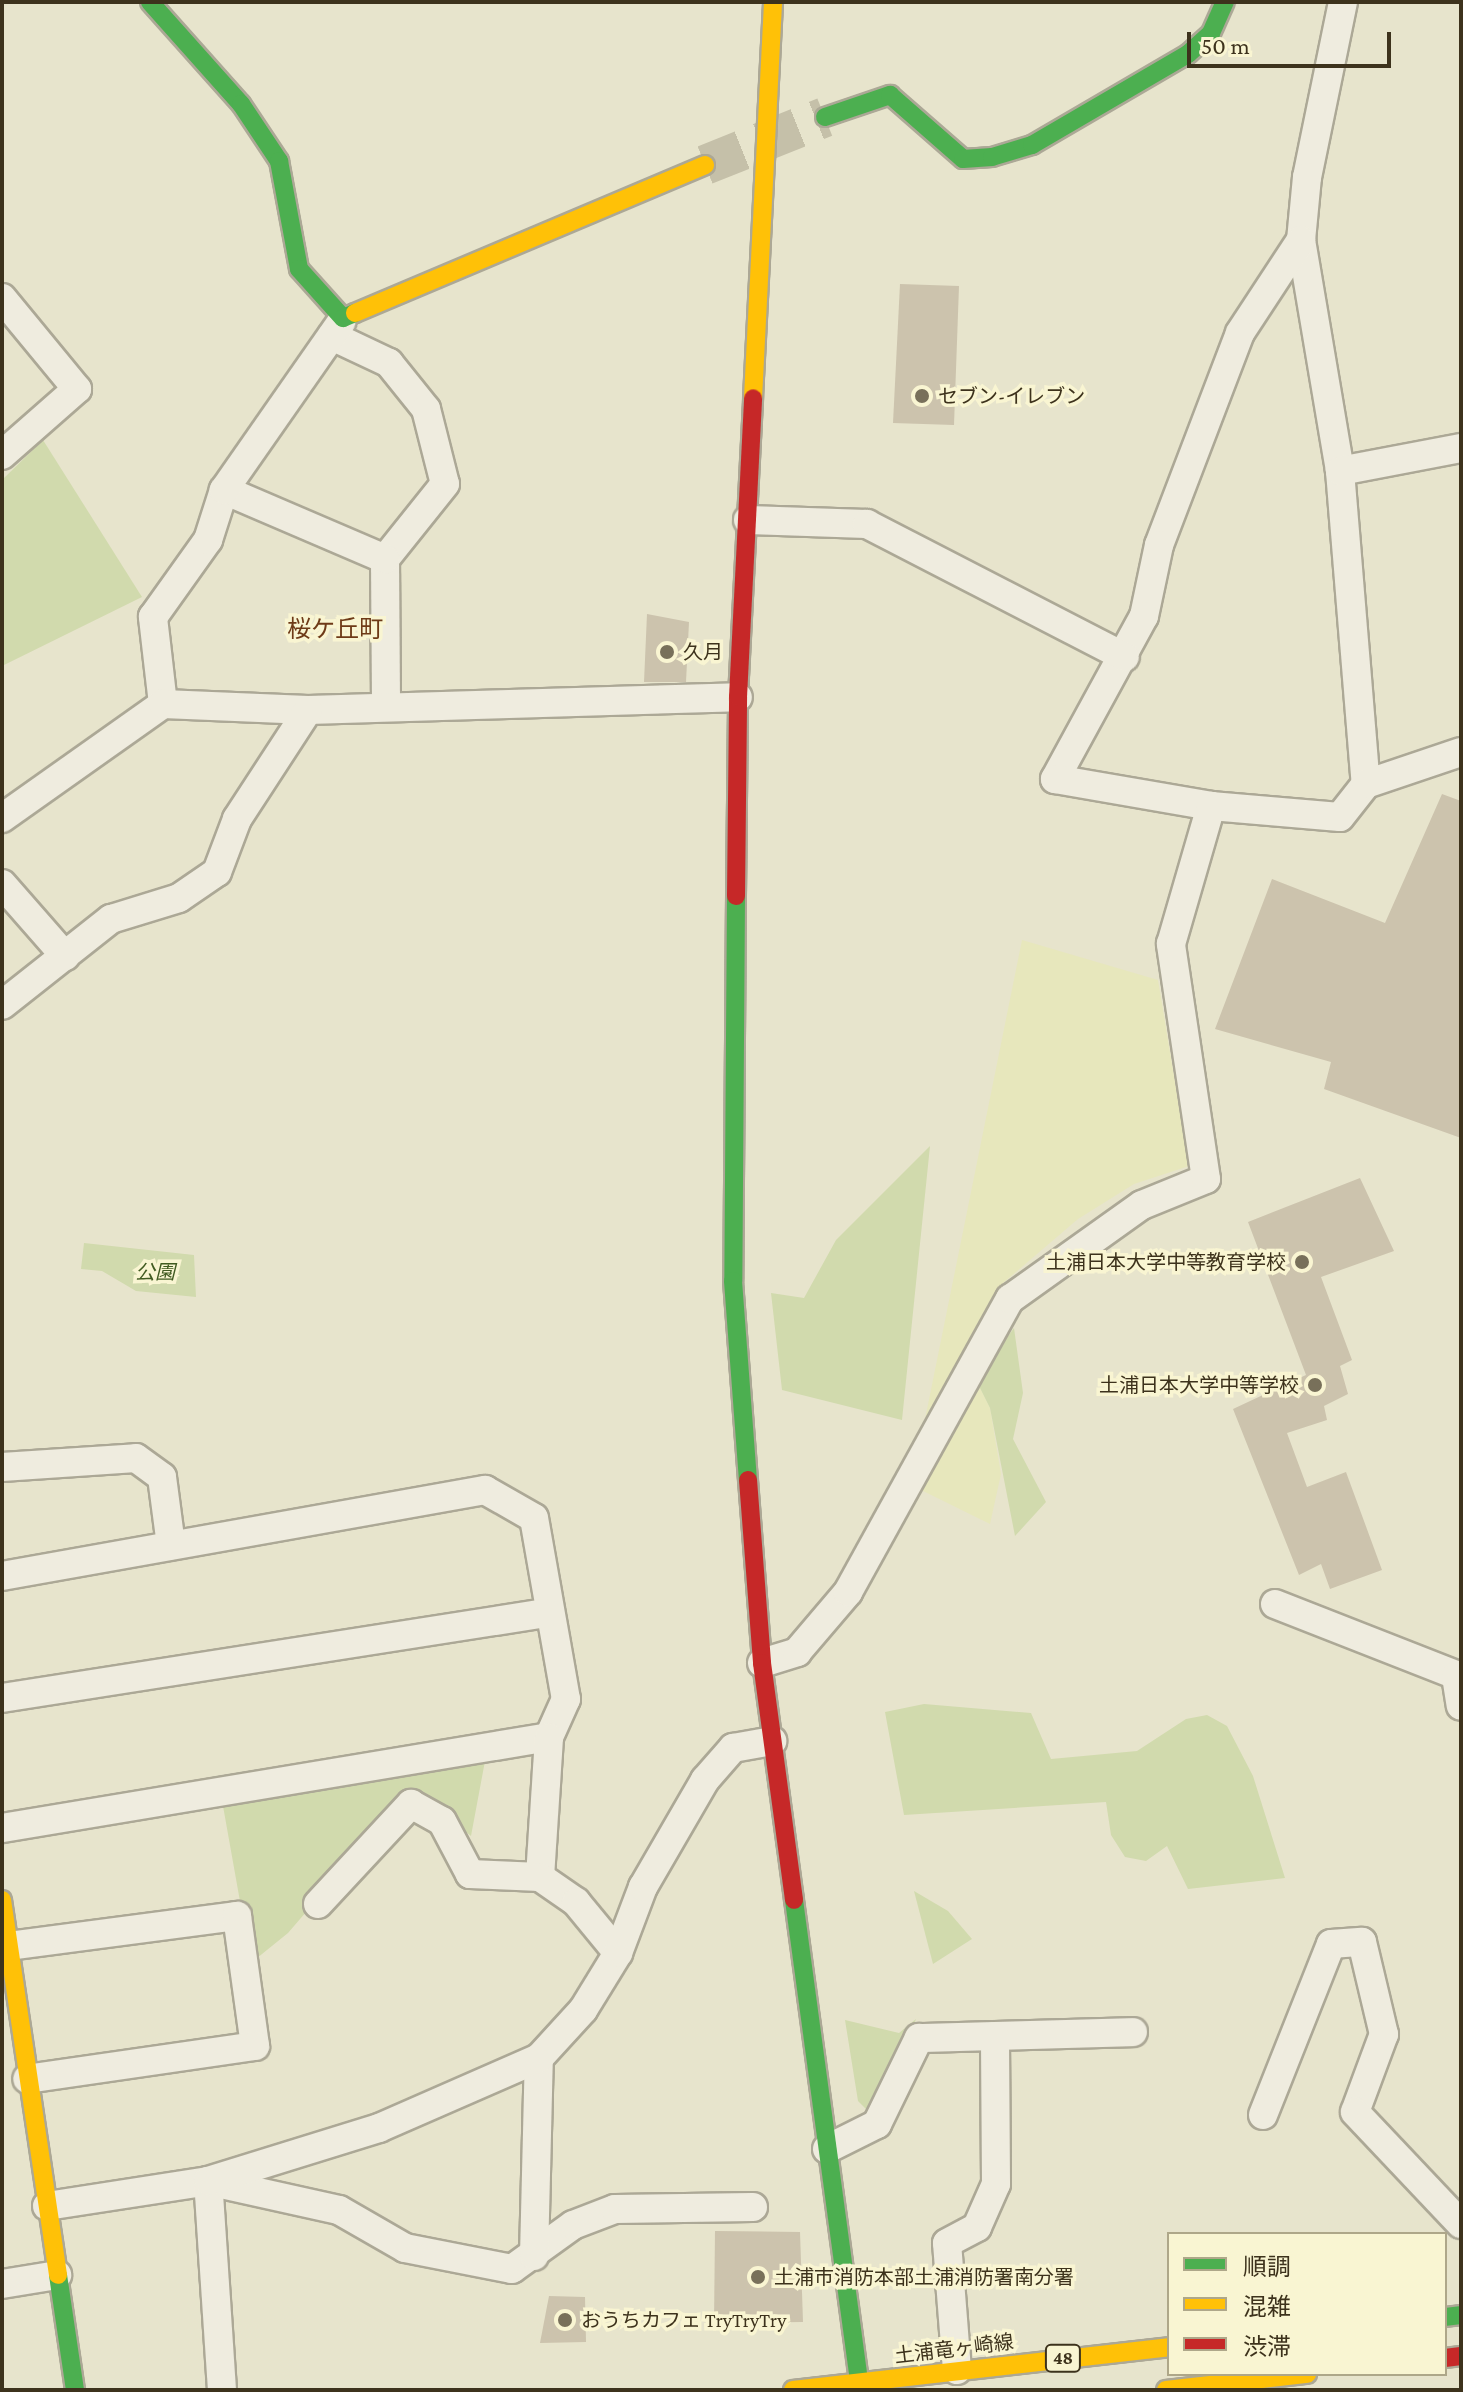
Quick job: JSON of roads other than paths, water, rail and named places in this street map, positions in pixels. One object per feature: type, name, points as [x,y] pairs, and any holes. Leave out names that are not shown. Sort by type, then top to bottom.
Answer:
[{"type":"street","points":[[150,2],[180,14],[279,161],[299,269],[338,327],[389,363],[426,409],[445,484],[385,559],[386,707]]},
{"type":"street","points":[[773,2],[738,697],[733,1281],[762,1663],[859,2386]]},
{"type":"street","points":[[825,117],[890,95],[963,159],[992,157],[1032,145],[1188,54],[1211,33],[1225,2]]},
{"type":"street","points":[[1343,2],[1307,177],[1301,240],[1340,471],[1366,784]]},
{"type":"street","points":[[163,704],[153,617],[208,540],[224,490],[338,327],[705,165]]},
{"type":"street","points":[[1301,240],[1240,333],[1159,545],[1144,616],[1125,657],[1055,779],[1211,806],[1340,817],[1366,784],[1461,752]]},
{"type":"street","points":[[2,298],[77,389],[2,455]]},
{"type":"street","points":[[1340,471],[1461,448]]},
{"type":"street","points":[[224,490],[385,559]]},
{"type":"street","points":[[748,520],[867,524],[1125,657]]},
{"type":"street","points":[[2,818],[163,704],[308,710],[738,697]]},
{"type":"street","points":[[2,1005],[111,919],[179,898],[217,872],[237,819],[308,710]]},
{"type":"street","points":[[762,1663],[797,1652],[848,1592],[1010,1299],[1142,1205],[1206,1179],[1171,944],[1211,806]]},
{"type":"street","points":[[2,884],[65,956]]},
{"type":"street","points":[[2,1467],[136,1458],[162,1477],[171,1545]]},
{"type":"street","points":[[2,1576],[485,1490],[534,1518],[546,1613],[566,1699],[549,1737],[540,1877]]},
{"type":"street","points":[[1275,1604],[1459,1677],[1461,1706]]},
{"type":"street","points":[[2,1698],[546,1613]]},
{"type":"street","points":[[2,1828],[549,1737]]},
{"type":"street","points":[[47,2206],[208,2181],[379,2128],[539,2058],[583,2010],[618,1953],[643,1887],[705,1780],[733,1748],[772,1741]]},
{"type":"street","points":[[318,1904],[411,1804],[442,1821],[470,1874],[540,1877],[576,1902],[618,1953]]},
{"type":"street","points":[[2,1900],[9,1946],[10,2024],[27,2079],[75,2390]]},
{"type":"street","points":[[9,1946],[237,1916],[255,2046],[27,2079]]},
{"type":"street","points":[[1263,2115],[1331,1944],[1362,1942],[1384,2034],[1355,2112],[1461,2224]]},
{"type":"street","points":[[827,2149],[877,2124],[919,2038],[1133,2032]]},
{"type":"street","points":[[957,2370],[947,2243],[977,2227],[996,2184],[995,2036]]},
{"type":"street","points":[[534,2256],[539,2058]]},
{"type":"street","points":[[208,2181],[339,2210],[405,2248],[512,2269],[573,2225],[615,2209],[753,2207]]},
{"type":"street","points":[[208,2181],[222,2390]]},
{"type":"street","points":[[2,2284],[57,2275]]},
{"type":"street","name":"土浦竜ヶ崎線","points":[[793,2390],[859,2386],[957,2370],[1167,2347]]},
{"type":"street","points":[[1166,2390],[1289,2376]]},
{"type":"tunnel","points":[[705,165],[825,117]]},
{"type":"place","name":"セブン-イレブン","points":[[922,396]]},
{"type":"place","name":"久月","points":[[667,652]]},
{"type":"place","name":"土浦日本大学中等教育学校","points":[[1302,1262]]},
{"type":"place","name":"土浦日本大学中等学校","points":[[1315,1385]]},
{"type":"place","name":"土浦市消防本部土浦消防署南分署","points":[[758,2277]]},
{"type":"place","name":"おうちカフェ TryTryTry","points":[[565,2320]]},
{"type":"district","name":"桜ケ丘町","points":[[335,629]]},
{"type":"park label","name":"公園","points":[[155,1272]]}]
